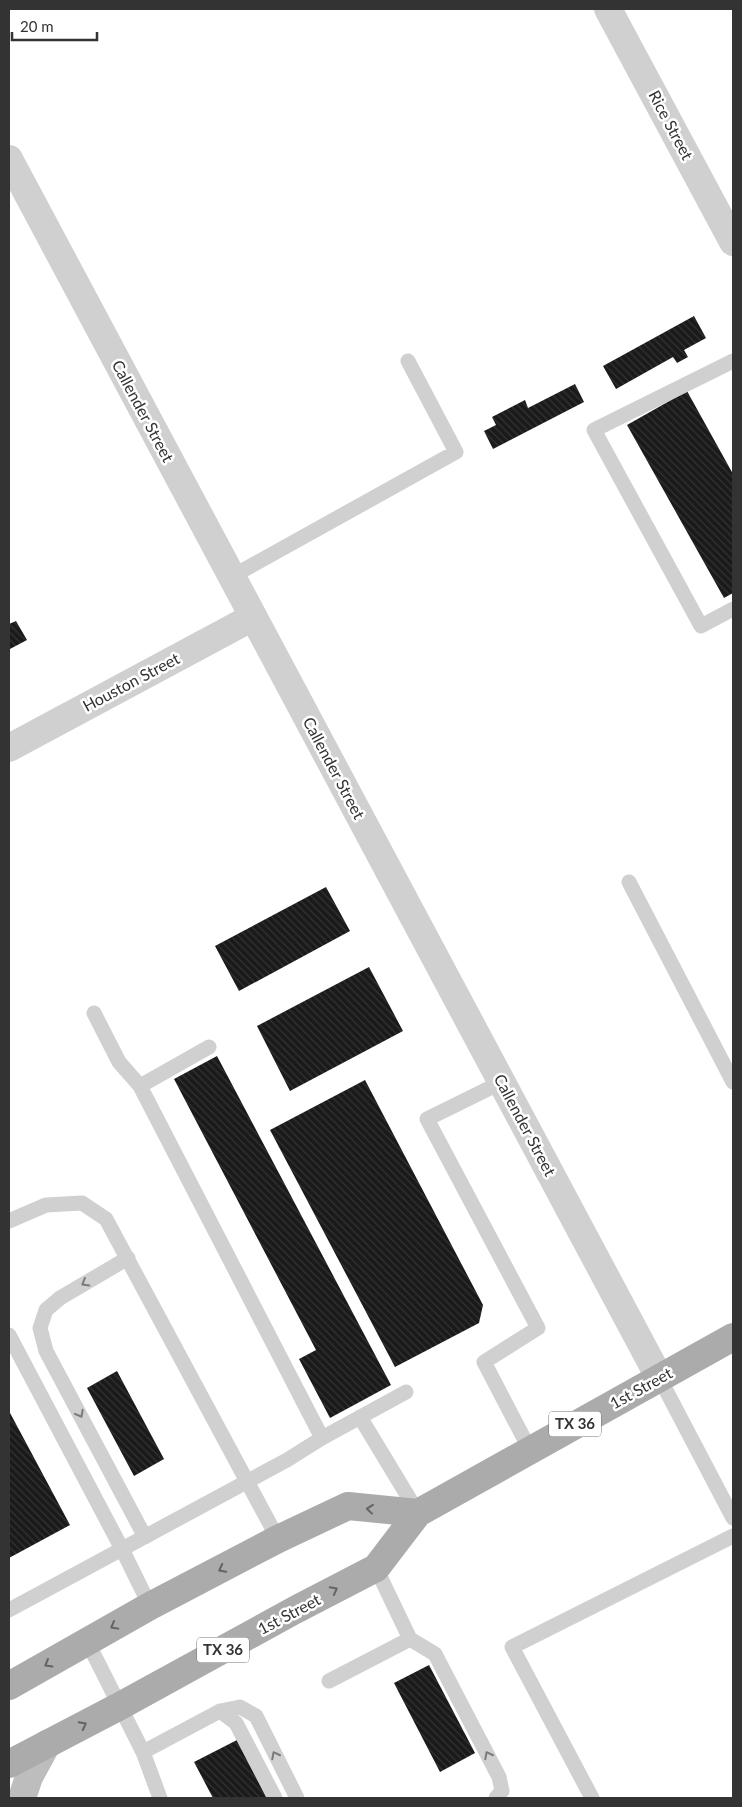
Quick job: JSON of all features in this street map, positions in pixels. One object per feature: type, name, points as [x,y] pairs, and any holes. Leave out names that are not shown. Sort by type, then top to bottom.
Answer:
[{"type":"main road","name":"1st Street","points":[[9,1764],[376,1568],[418,1513],[733,1337]]},
{"type":"main road","points":[[9,1686],[150,1606],[278,1539],[348,1506],[418,1513]]},
{"type":"main road","points":[[22,1798],[29,1777],[47,1744]]},
{"type":"street","name":"Rice Street","points":[[608,9],[733,242]]},
{"type":"street","name":"Callender Street","points":[[9,159],[659,1377]]},
{"type":"street","name":"Houston Street","points":[[9,748],[253,616]]},
{"type":"lane","points":[[733,360],[594,430],[701,626],[733,609]]},
{"type":"lane","points":[[231,577],[456,452],[408,361]]},
{"type":"lane","points":[[628,882],[733,1082]]},
{"type":"lane","points":[[94,1013],[119,1062],[140,1086],[322,1438]]},
{"type":"lane","points":[[140,1086],[209,1047]]},
{"type":"lane","points":[[502,1082],[427,1119],[538,1328],[484,1362],[530,1450]]},
{"type":"lane","points":[[9,1221],[46,1205],[82,1202],[106,1219],[278,1539]]},
{"type":"lane","points":[[128,1258],[60,1298],[46,1310],[40,1328],[46,1351],[145,1537]]},
{"type":"lane","points":[[9,1335],[150,1606]]},
{"type":"lane","points":[[659,1377],[733,1518]]},
{"type":"lane","points":[[9,1610],[248,1481],[406,1392]]},
{"type":"lane","points":[[360,1417],[418,1513]]},
{"type":"lane","points":[[592,1798],[512,1647],[733,1536]]},
{"type":"lane","points":[[376,1568],[410,1638],[436,1654],[499,1777],[502,1791],[496,1798]]},
{"type":"lane","points":[[329,1681],[410,1638]]},
{"type":"lane","points":[[87,1641],[143,1752],[160,1798]]},
{"type":"lane","points":[[143,1752],[220,1711],[240,1706],[256,1716],[297,1798]]},
{"type":"lane","points":[[220,1711],[236,1723],[275,1798]]},
{"type":"building","points":[[694,316],[706,338],[684,350],[688,357],[677,363],[673,357],[616,389],[603,366]]},
{"type":"building","points":[[575,384],[584,402],[493,449],[484,431],[496,425],[492,417],[525,400],[528,408]]},
{"type":"building","points":[[687,391],[733,474],[733,593],[724,598],[627,425]]},
{"type":"building","points":[[16,621],[27,640],[10,649],[9,624]]},
{"type":"building","points":[[326,887],[350,931],[239,991],[215,946]]},
{"type":"building","points":[[369,967],[403,1031],[290,1091],[257,1026]]},
{"type":"building","points":[[217,1056],[391,1385],[330,1418],[299,1359],[316,1350],[174,1079]]},
{"type":"building","points":[[365,1080],[483,1305],[479,1323],[395,1367],[270,1130]]},
{"type":"building","points":[[117,1371],[164,1459],[134,1476],[87,1388]]},
{"type":"building","points":[[9,1411],[70,1525],[9,1558]]},
{"type":"building","points":[[429,1665],[475,1753],[440,1772],[394,1683]]},
{"type":"building","points":[[237,1740],[267,1798],[213,1798],[194,1762]]}]
